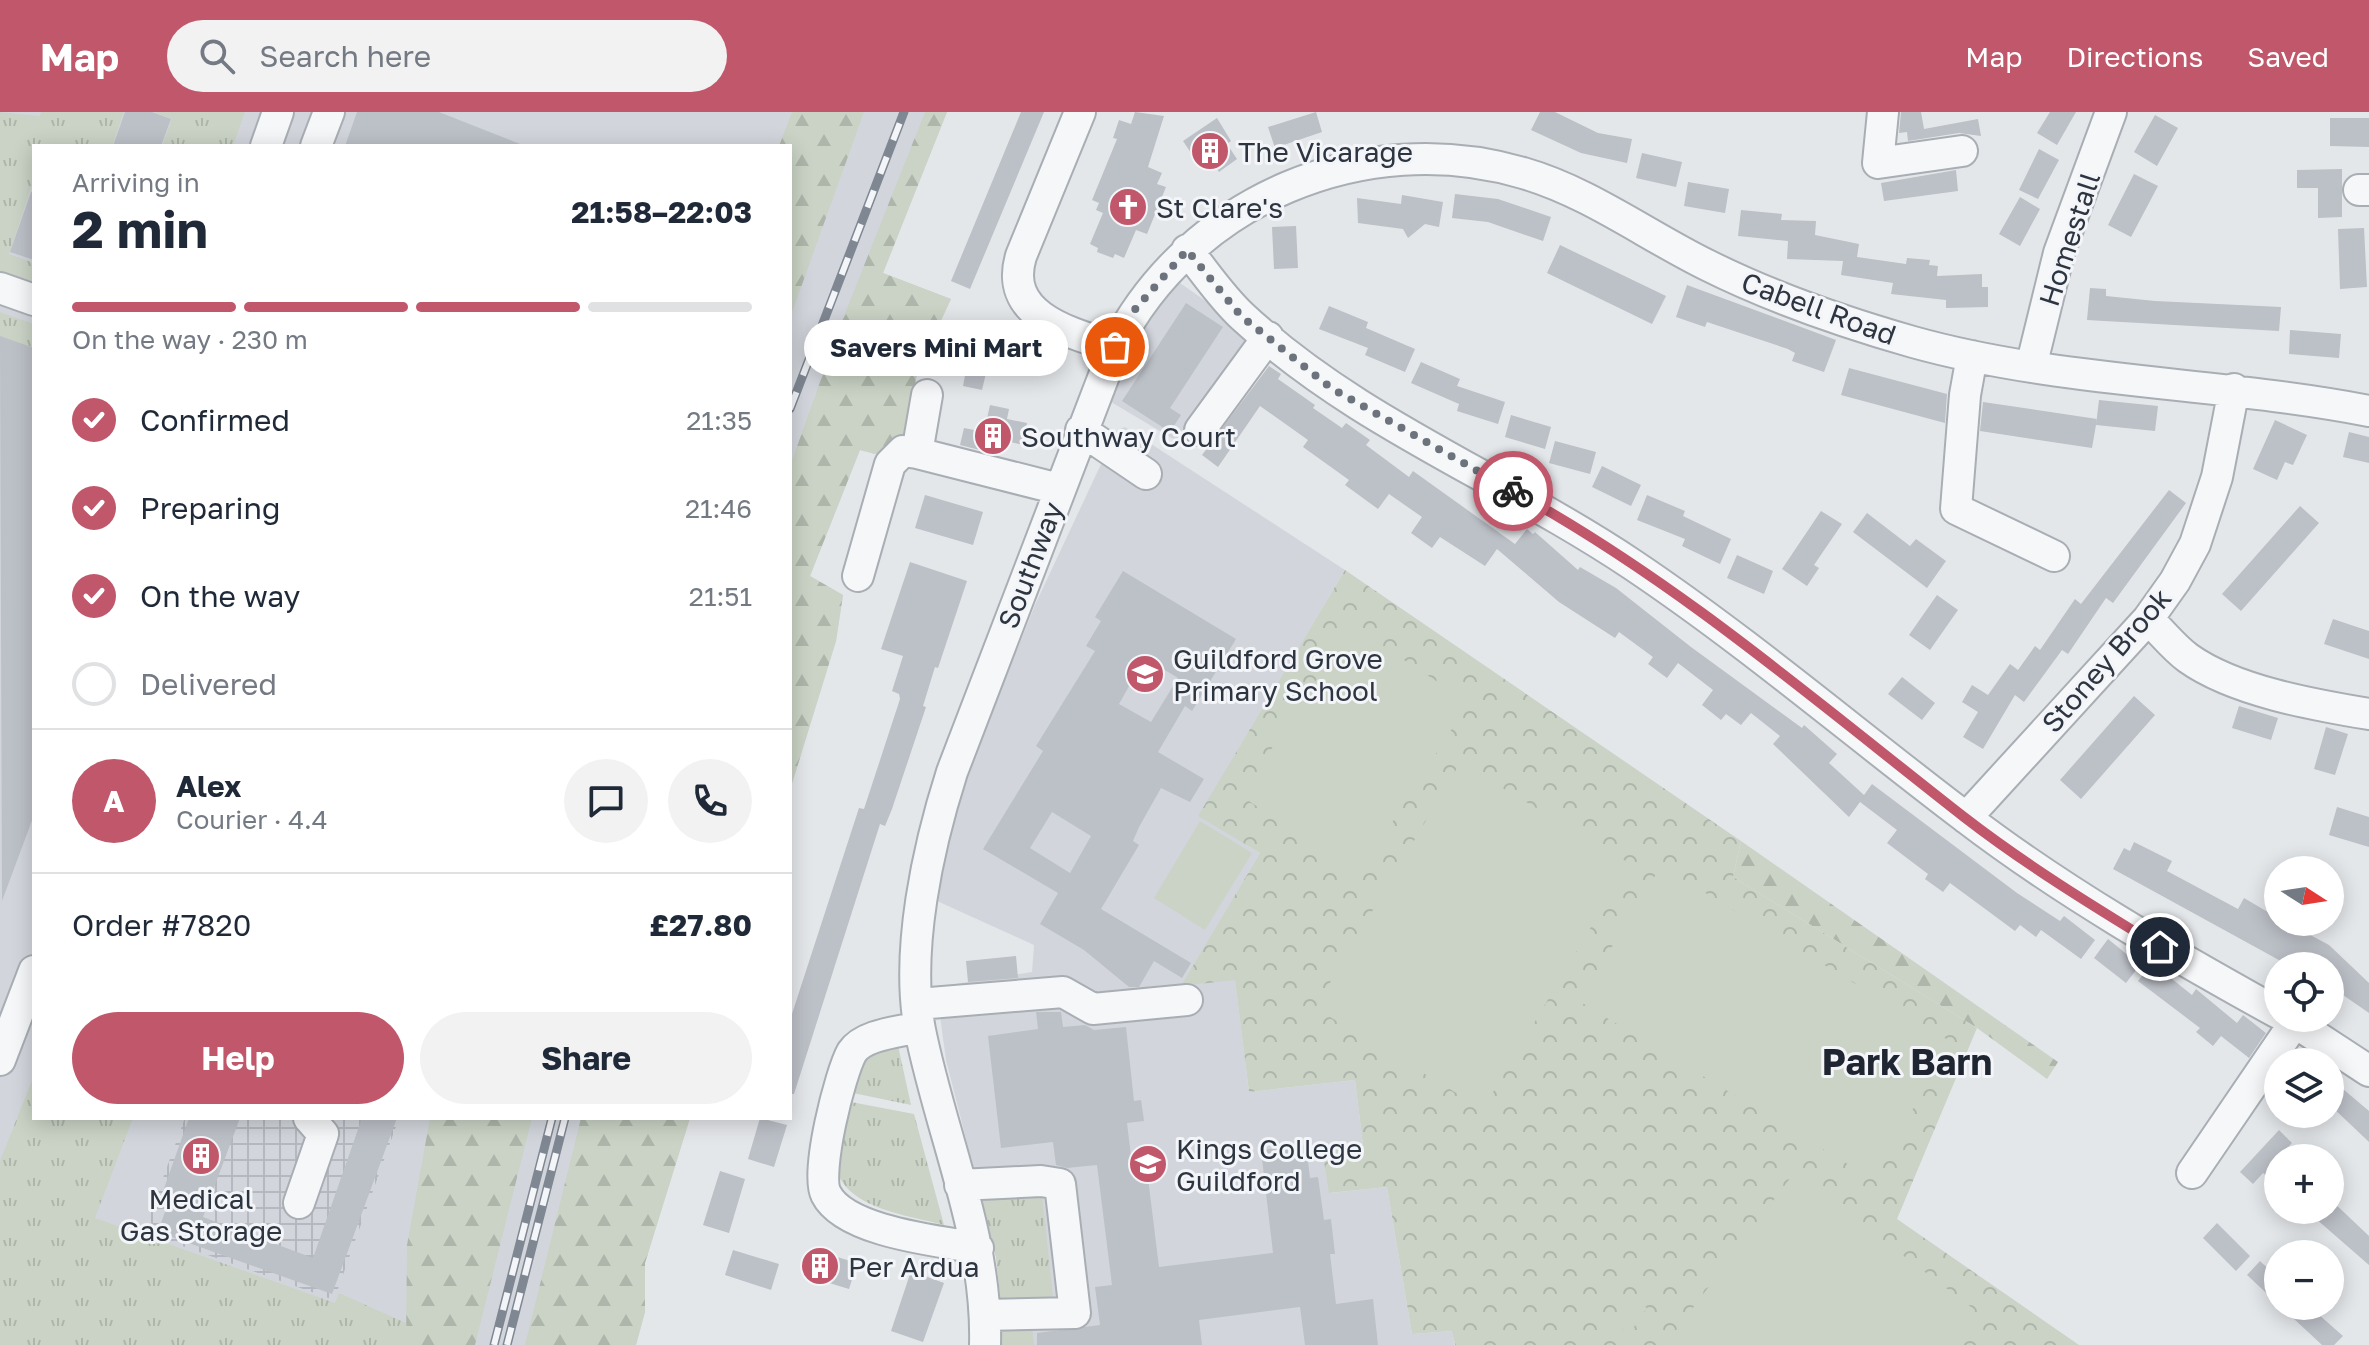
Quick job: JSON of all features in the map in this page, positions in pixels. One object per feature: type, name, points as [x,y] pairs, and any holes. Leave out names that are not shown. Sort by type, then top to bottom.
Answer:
[{"type":"street","points":[[267,144],[278,112]]},
{"type":"street","points":[[317,144],[329,112]]},
{"type":"street","points":[[1080,112],[1021,256],[1016,276],[1026,305],[1033,312],[1067,332],[1115,347]]},
{"type":"street","points":[[1883,112],[1878,163],[1962,151]]},
{"type":"street","name":"Homestall","points":[[2031,367],[2059,253],[2111,112]]},
{"type":"street","name":"Cabell Road","points":[[1291,183],[1347,167],[1416,159],[1486,164],[1525,173],[1569,191],[1708,266],[1780,298],[1866,328],[1972,356],[2031,367],[2368,406]]},
{"type":"street","name":"Southway","points":[[985,1345],[986,1315],[978,1248],[918,1015],[920,911],[935,825],[1081,430],[1131,314],[1187,250],[1222,222],[1291,183]]},
{"type":"street","points":[[1187,250],[1241,316],[1331,388],[1521,495],[1633,565],[1761,656],[1966,818],[2064,888],[2264,1005]]},
{"type":"street","points":[[0,288],[32,299]]},
{"type":"street","points":[[1200,430],[1268,337]]},
{"type":"street","points":[[1972,356],[1965,395],[1956,509],[2054,556]]},
{"type":"street","name":"Stoney Brook","points":[[1966,818],[2148,619],[2195,544],[2217,477],[2234,389]]},
{"type":"street","points":[[917,453],[927,395]]},
{"type":"street","points":[[1081,430],[1146,474]]},
{"type":"street","points":[[858,576],[890,464],[903,451],[1059,489]]},
{"type":"street","points":[[2148,619],[2188,658],[2245,685],[2309,704],[2369,714]]},
{"type":"street","points":[[0,1060],[32,976]]},
{"type":"street","points":[[978,1248],[891,1232],[853,1219],[826,1195],[820,1167],[853,1051],[869,1039],[918,1015],[1063,992],[1093,1009],[1187,1000]]},
{"type":"street","points":[[2192,1173],[2278,1032]]},
{"type":"street","points":[[2309,1032],[2369,1071]]},
{"type":"street","points":[[299,1203],[323,1134],[311,1120]]},
{"type":"street","points":[[960,1185],[1041,1181],[1060,1184],[1075,1313],[986,1315]]},
{"type":"shaded area","points":[[0,112],[947,112],[883,273],[951,299],[918,370],[898,460],[860,450],[810,576],[843,595],[836,641],[792,784],[792,144],[32,144],[32,1120],[689,1120],[645,1263],[645,1312],[636,1345],[0,1345]]},
{"type":"shaded area","points":[[1170,276],[1253,334],[1180,443],[1106,399],[1135,321]]},
{"type":"shaded area","points":[[1125,427],[1345,570],[1199,815],[1260,853],[1182,986],[1235,979],[1249,1092],[1355,1080],[1363,1145],[1330,1193],[1387,1187],[1412,1334],[1453,1331],[1454,1345],[1001,1345],[996,1257],[946,1060],[936,987],[1032,972],[1034,945],[937,901],[954,812],[982,737],[1035,605],[1117,430]]},
{"type":"shaded area","points":[[184,1120],[398,1120],[334,1300],[143,1232]]},
{"type":"green space","points":[[0,112],[40,116],[41,112],[124,112],[113,144],[32,144],[32,185],[9,254],[32,262],[32,288],[0,277]]},
{"type":"green space","points":[[154,112],[245,112],[234,144],[163,144],[172,119]]},
{"type":"green space","points":[[792,112],[864,112],[792,312],[792,144],[780,144]]},
{"type":"green space","points":[[925,112],[947,112],[883,273],[951,299],[918,370],[898,460],[860,450],[810,576],[843,595],[836,641],[792,784],[792,460],[840,326]]},
{"type":"green space","points":[[0,312],[32,323],[32,353],[0,342]]},
{"type":"green space","points":[[1345,570],[1741,841],[1733,877],[1977,1028],[1897,1219],[2079,1345],[1455,1345],[1452,1331],[1412,1334],[1387,1187],[1329,1193],[1322,1149],[1363,1145],[1355,1080],[1249,1092],[1235,980],[1181,986],[1260,853],[1198,816]]},
{"type":"green space","points":[[1351,626],[1469,702],[1360,873],[1241,796]]},
{"type":"green space","points":[[1460,763],[1629,863],[1483,1109],[1315,1008]]},
{"type":"green space","points":[[1200,821],[1252,853],[1205,930],[1154,898]]},
{"type":"green space","points":[[1741,841],[2058,1062],[2047,1079],[1977,1028],[1733,877]]},
{"type":"green space","points":[[1661,866],[1953,1043],[1871,1178],[1579,1001]]},
{"type":"green space","points":[[897,1041],[911,1105],[853,1093],[866,1057]]},
{"type":"green space","points":[[32,1080],[32,1120],[132,1120],[95,1218],[335,1303],[339,1293],[406,1323],[406,1345],[0,1345],[0,1161]]},
{"type":"green space","points":[[851,1102],[914,1114],[944,1225],[879,1208],[850,1191],[840,1178],[835,1156]]},
{"type":"green space","points":[[430,1120],[531,1120],[475,1345],[406,1345],[407,1245]]},
{"type":"green space","points":[[581,1120],[689,1120],[645,1263],[645,1312],[636,1345],[525,1345]]},
{"type":"green space","points":[[1794,1173],[1975,1310],[1948,1345],[1665,1345]]},
{"type":"green space","points":[[980,1194],[1042,1195],[1053,1296],[1046,1307],[1001,1304],[996,1257]]},
{"type":"green space","points":[[1637,1301],[1647,1308],[1629,1334],[1620,1327]]},
{"type":"green space","points":[[1032,1325],[1034,1345],[1001,1345],[1002,1326]]},
{"type":"building","points":[[125,112],[152,112],[171,119],[162,144],[114,144]]},
{"type":"building","points":[[357,112],[439,112],[520,144],[346,144]]},
{"type":"building","points":[[1021,112],[1044,112],[970,289],[951,281]]},
{"type":"building","name":"St Clare's","points":[[1135,112],[1164,116],[1148,167],[1162,173],[1157,184],[1166,187],[1147,234],[1136,230],[1124,258],[1115,254],[1113,258],[1097,252],[1098,248],[1090,244],[1103,213],[1096,210],[1099,203],[1092,200],[1117,139],[1113,138],[1119,120],[1131,124]]},
{"type":"building","points":[[1316,112],[1322,132],[1275,148],[1268,127]]},
{"type":"building","points":[[1540,112],[1555,112],[1598,133],[1632,139],[1627,163],[1581,153],[1531,130]]},
{"type":"building","points":[[1901,112],[1921,112],[1924,129],[1978,119],[1981,136],[1959,133],[1908,141],[1907,132],[1899,133]]},
{"type":"building","points":[[2050,112],[2076,112],[2057,145],[2037,133]]},
{"type":"building","points":[[2155,115],[2178,128],[2157,166],[2134,152]]},
{"type":"building","name":"The Vicarage","points":[[1217,118],[1231,141],[1227,144],[1237,159],[1219,172],[1210,158],[1199,165],[1183,141]]},
{"type":"building","points":[[2330,118],[2369,118],[2369,147],[2330,146]]},
{"type":"building","points":[[2039,149],[2059,160],[2038,199],[2019,190]]},
{"type":"building","points":[[1642,153],[1682,162],[1676,187],[1636,178]]},
{"type":"building","points":[[2342,169],[2342,217],[2318,218],[2318,188],[2297,188],[2297,170]]},
{"type":"building","points":[[1956,170],[1958,191],[1884,201],[1881,183]]},
{"type":"building","points":[[2134,174],[2158,186],[2131,237],[2108,225]]},
{"type":"building","points":[[1688,182],[1729,189],[1725,213],[1684,206]]},
{"type":"building","points":[[31,192],[32,192],[32,259],[10,252]]},
{"type":"building","points":[[1455,194],[1498,199],[1551,217],[1543,241],[1488,222],[1452,218]]},
{"type":"building","points":[[1402,195],[1443,202],[1439,227],[1425,224],[1408,238],[1403,229],[1358,223],[1357,198],[1401,204]]},
{"type":"building","points":[[2020,197],[2040,209],[2020,246],[1999,234]]},
{"type":"building","points":[[1741,210],[1782,214],[1781,220],[1816,221],[1815,235],[1859,244],[1857,257],[1906,264],[1907,258],[1930,260],[1929,265],[1938,266],[1937,276],[1982,274],[1982,287],[1988,287],[1988,307],[1946,308],[1946,300],[1891,294],[1893,283],[1841,275],[1843,261],[1787,259],[1788,241],[1738,236]]},
{"type":"building","points":[[1296,226],[1298,268],[1274,269],[1272,227]]},
{"type":"building","points":[[2364,228],[2367,287],[2340,289],[2338,229]]},
{"type":"building","points":[[1560,245],[1666,296],[1652,324],[1547,273]]},
{"type":"building","points":[[1687,285],[1836,340],[1824,372],[1792,361],[1795,353],[1788,349],[1707,322],[1705,327],[1676,317]]},
{"type":"building","points":[[2090,288],[2106,289],[2106,296],[2155,301],[2281,307],[2279,331],[2087,320]]},
{"type":"building","points":[[1186,303],[1223,327],[1170,408],[1181,415],[1170,432],[1122,401]]},
{"type":"building","points":[[1329,306],[1368,322],[1366,328],[1415,349],[1405,372],[1365,355],[1368,348],[1319,329]]},
{"type":"building","name":"Southway Court","points":[[956,322],[979,326],[975,344],[1001,349],[997,370],[987,369],[982,390],[963,386],[967,365],[938,359],[942,337],[953,340]]},
{"type":"building","points":[[2290,330],[2341,334],[2339,358],[2289,354]]},
{"type":"building","points":[[0,336],[32,347],[32,820],[2,901]]},
{"type":"building","points":[[1421,362],[1460,379],[1457,386],[1505,402],[1498,424],[1457,411],[1459,404],[1411,383]]},
{"type":"building","points":[[1269,366],[1281,374],[1278,379],[1315,405],[1313,408],[1342,428],[1346,423],[1370,440],[1366,445],[1409,477],[1413,471],[1515,544],[1527,529],[1533,534],[1535,532],[1578,570],[1580,567],[1616,588],[1802,728],[1804,725],[1837,754],[1829,763],[1864,795],[1872,784],[2017,893],[2060,921],[2064,916],[2095,940],[2081,959],[2041,930],[2036,937],[2020,925],[2015,931],[1950,883],[1943,892],[1925,879],[1928,874],[1887,843],[1897,830],[1860,802],[1849,817],[1773,744],[1780,736],[1751,713],[1741,725],[1726,714],[1721,720],[1702,705],[1713,690],[1678,663],[1667,678],[1648,664],[1653,657],[1619,632],[1615,638],[1559,602],[1497,549],[1485,566],[1440,537],[1432,548],[1411,533],[1422,517],[1389,494],[1378,509],[1345,485],[1349,480],[1303,447],[1308,440],[1260,406],[1218,467],[1202,455]]},
{"type":"building","points":[[1849,368],[1947,394],[1945,423],[1841,395]]},
{"type":"building","points":[[2099,400],[2158,406],[2155,431],[2096,425]]},
{"type":"building","points":[[1983,402],[2097,419],[2092,448],[1980,431]]},
{"type":"building","name":"Southway Court","points":[[990,405],[1009,409],[1007,419],[1027,423],[1023,445],[1002,440],[999,455],[960,445],[964,428],[984,432]]},
{"type":"building","points":[[1511,415],[1551,427],[1545,449],[1505,437]]},
{"type":"building","points":[[2275,420],[2307,435],[2293,465],[2285,462],[2277,480],[2253,469]]},
{"type":"building","points":[[2349,432],[2369,437],[2369,463],[2343,457]]},
{"type":"building","points":[[1555,441],[1596,452],[1590,474],[1549,463]]},
{"type":"building","points":[[1602,466],[1641,485],[1631,506],[1592,487]]},
{"type":"building","points":[[2169,490],[2186,503],[2113,603],[2106,598],[2068,654],[2062,650],[2024,702],[2015,695],[1983,749],[1963,737],[1978,712],[1962,702],[1972,685],[1988,695],[2010,664],[2018,670],[2035,646],[2040,650],[2075,599],[2081,604]]},
{"type":"building","points":[[925,495],[983,512],[973,545],[915,528]]},
{"type":"building","points":[[1647,495],[1685,511],[1683,516],[1731,539],[1720,564],[1682,546],[1685,539],[1637,520]]},
{"type":"building","points":[[2300,506],[2319,523],[2241,611],[2222,594]]},
{"type":"building","points":[[1821,511],[1842,524],[1814,565],[1819,568],[1807,586],[1782,569]]},
{"type":"building","points":[[1867,513],[1910,546],[1916,539],[1946,561],[1927,588],[1853,532]]},
{"type":"building","points":[[1737,555],[1773,571],[1764,594],[1727,578]]},
{"type":"building","points":[[910,562],[967,581],[938,668],[935,667],[923,706],[926,707],[892,809],[885,826],[880,824],[792,1094],[792,1014],[859,808],[864,809],[900,699],[899,694],[892,691],[903,656],[881,649]]},
{"type":"building","points":[[1123,571],[1236,639],[1192,711],[1185,706],[1158,752],[1204,779],[1190,802],[1161,788],[1133,841],[1139,845],[1101,909],[1191,963],[1182,978],[1154,961],[1139,987],[1129,987],[1084,950],[1040,924],[1058,893],[983,849],[1043,751],[1036,746],[1095,651],[1086,646],[1101,621],[1095,617]],"holes":[[[1145,658],[1178,678],[1151,722],[1119,704]],[[1052,812],[1091,836],[1070,873],[1030,848]]]},
{"type":"building","points":[[1937,595],[1958,610],[1930,650],[1909,635]]},
{"type":"building","points":[[2333,619],[2369,631],[2369,659],[2324,644]]},
{"type":"building","points":[[1902,677],[1935,703],[1922,720],[1888,694]]},
{"type":"building","points":[[2134,696],[2155,715],[2081,799],[2060,780]]},
{"type":"building","points":[[2239,706],[2278,718],[2271,740],[2232,728]]},
{"type":"building","points":[[2326,727],[2348,734],[2335,775],[2314,769]]},
{"type":"building","points":[[2337,807],[2369,817],[2369,847],[2329,835]]},
{"type":"building","points":[[2134,842],[2172,861],[2167,871],[2238,909],[2244,898],[2264,910],[2264,936],[2312,936],[2336,952],[2264,952],[2113,869],[2124,848],[2130,851]]},
{"type":"building","points":[[2108,939],[2140,965],[2126,983],[2094,958]]},
{"type":"building","points":[[1016,956],[1018,978],[968,982],[966,961]]},
{"type":"building","points":[[2344,959],[2369,983],[2369,1013],[2344,996]]},
{"type":"building","points":[[2152,963],[2192,995],[2196,989],[2237,1023],[2243,1015],[2266,1033],[2249,1058],[2221,1036],[2213,1046],[2196,1032],[2200,1028],[2138,981]]},
{"type":"building","points":[[1036,1012],[1061,1012],[1063,1027],[1085,1025],[1094,1030],[1126,1027],[1134,1101],[1141,1100],[1144,1121],[1127,1123],[1132,1164],[1146,1162],[1159,1267],[1273,1253],[1261,1150],[1306,1145],[1310,1178],[1318,1177],[1324,1220],[1331,1219],[1335,1254],[1330,1254],[1336,1304],[1373,1299],[1378,1345],[1305,1345],[1300,1307],[1199,1320],[1202,1345],[1037,1345],[1037,1333],[1100,1325],[1095,1287],[1112,1285],[1097,1165],[1067,1168],[1056,1165],[1053,1142],[1001,1148],[988,1036],[1038,1029]]},
{"type":"building","points":[[2344,1090],[2369,1111],[2369,1142],[2344,1118]]},
{"type":"building","points":[[188,1120],[239,1120],[203,1217],[313,1258],[361,1120],[396,1120],[332,1294],[158,1232],[170,1197],[162,1194]]},
{"type":"building","points":[[759,1120],[787,1125],[774,1167],[748,1159]]},
{"type":"building","points":[[2279,1130],[2292,1143],[2291,1144],[2266,1144]]},
{"type":"building","points":[[2264,1146],[2264,1174],[2253,1184],[2240,1172]]},
{"type":"building","points":[[720,1171],[745,1179],[729,1233],[703,1225]]},
{"type":"building","points":[[2344,1212],[2369,1236],[2369,1265],[2344,1240],[2322,1224],[2344,1224]]},
{"type":"building","points":[[2217,1223],[2250,1256],[2236,1271],[2203,1238]]},
{"type":"building","points":[[733,1250],[779,1264],[771,1290],[725,1275]]},
{"type":"building","points":[[814,1250],[857,1263],[849,1289],[806,1276]]},
{"type":"building","points":[[2260,1261],[2264,1265],[2264,1291],[2247,1275]]},
{"type":"building","points":[[911,1271],[944,1283],[923,1342],[891,1331]]},
{"type":"building","points":[[2295,1320],[2325,1320],[2343,1336],[2334,1345],[2322,1345]]},
{"type":"railway","points":[[792,404],[904,112]]},
{"type":"railway","points":[[494,1345],[551,1120]]},
{"type":"railway","points":[[507,1345],[564,1120]]},
{"type":"way so far","points":[[1115,347],[1131,314],[1187,250],[1241,316],[1331,388],[1393,426],[1513,491]]},
{"type":"place","name":"The Vicarage","points":[[1210,151]]},
{"type":"place","name":"St Clare's","points":[[1128,207]]},
{"type":"place","name":"Savers Mini Mart","points":[[1115,347]]},
{"type":"place","name":"Southway Court","points":[[993,436]]},
{"type":"place","name":"Guildford Grove Primary School","points":[[1145,674]]},
{"type":"place","name":"Medical Gas Storage","points":[[201,1156]]},
{"type":"place","name":"Kings College Guildford","points":[[1148,1164]]},
{"type":"place","name":"Per Ardua","points":[[820,1266]]},
{"type":"district","name":"Park Barn","points":[[1907,1061]]},
{"type":"route","points":[[1513,491],[1633,565],[1761,656],[1966,818],[2064,888],[2160,947]]}]
